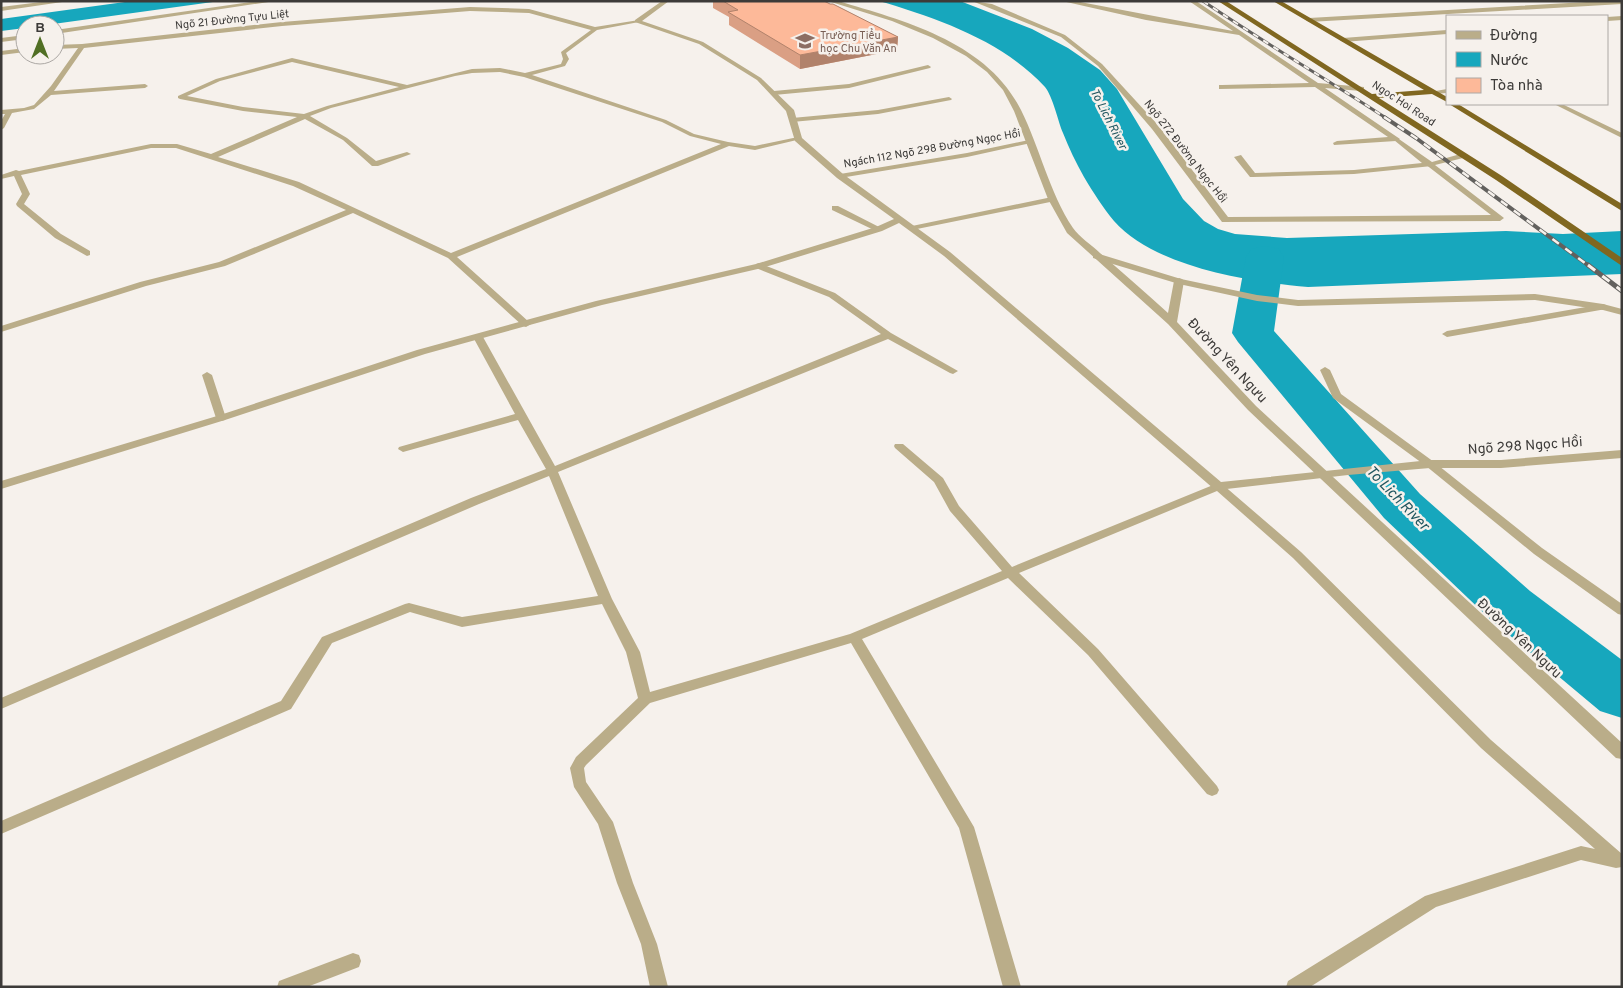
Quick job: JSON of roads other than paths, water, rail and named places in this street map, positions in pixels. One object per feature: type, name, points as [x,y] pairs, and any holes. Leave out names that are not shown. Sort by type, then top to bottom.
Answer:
[{"type":"highway","name":"Ngoc Hoi Road","points":[[1221,1],[1464,155],[1571,228]]},
{"type":"highway","name":"Ngoc Hoi Road","points":[[1276,1],[1446,99]]},
{"type":"highway","points":[[1372,96],[1433,92]]},
{"type":"highway","name":"Ngoc Hoi Road","points":[[1455,105],[1620,206]]},
{"type":"highway","points":[[1571,228],[1622,263]]},
{"type":"street","points":[[1,10],[66,1]]},
{"type":"street","points":[[65,31],[272,1]]},
{"type":"street","name":"Ngõ 21 Đường Tựu Liệt","points":[[637,21],[666,1]]},
{"type":"street","name":"Đường Yên Ngưu","points":[[831,1],[894,20],[935,37],[968,55],[989,71],[1006,89],[1018,111],[1052,199],[1070,231],[1172,322],[1209,364],[1252,408],[1321,474],[1622,753]]},
{"type":"street","name":"Ngõ 272 Đường Ngọc Hồi","points":[[975,1],[990,5],[1063,36],[1100,65],[1155,126],[1225,220],[1500,218],[1429,164]]},
{"type":"street","points":[[1065,1],[1242,35]]},
{"type":"street","points":[[1192,1],[1396,139]]},
{"type":"street","points":[[1309,20],[1622,2]]},
{"type":"street","points":[[1608,19],[1622,18]]},
{"type":"street","points":[[637,21],[701,43],[759,79],[790,110],[798,139],[840,176],[947,254],[1218,486]]},
{"type":"street","points":[[1343,40],[1446,32]]},
{"type":"street","points":[[1,40],[15,38]]},
{"type":"street","points":[[1222,87],[1316,85],[1361,89]]},
{"type":"street","points":[[1338,143],[1396,139]]},
{"type":"street","points":[[1429,164],[1464,155]]},
{"type":"street","points":[[1,485],[221,418],[421,352],[478,338],[600,303],[759,266],[879,229],[900,220]]},
{"type":"street","points":[[1096,256],[1179,281],[1257,298],[1298,303],[1535,297],[1603,306],[1622,312]]},
{"type":"street","points":[[1172,322],[1179,281]]},
{"type":"street","name":"Ngõ 298 Ngọc Hồi","points":[[1218,486],[1348,471],[1430,464],[1501,464],[1622,454]]},
{"type":"lane","name":"Ngõ 21 Đường Tựu Liệt","points":[[65,47],[282,24],[470,9],[529,12],[595,29],[637,21]]},
{"type":"lane","points":[[525,75],[563,65],[566,59],[563,53],[595,29]]},
{"type":"lane","points":[[1,112],[24,110],[37,105],[82,46]]},
{"type":"lane","points":[[1,53],[15,51]]},
{"type":"lane","points":[[407,154],[375,164],[345,139],[305,116],[243,109],[180,97],[218,80],[292,60],[409,87]]},
{"type":"lane","points":[[774,93],[849,86],[928,67]]},
{"type":"lane","points":[[211,157],[329,107],[472,71],[500,70],[525,75],[664,121],[692,135],[728,144],[756,148],[798,139]]},
{"type":"lane","points":[[47,93],[145,86]]},
{"type":"lane","points":[[1433,92],[1446,91]]},
{"type":"lane","points":[[792,120],[878,112],[949,98]]},
{"type":"lane","points":[[1560,105],[1622,136]]},
{"type":"lane","points":[[2,126],[10,111]]},
{"type":"lane","points":[[1396,139],[1429,164]]},
{"type":"lane","name":"Ngách 112 Ngõ 298 Đường Ngọc Hồi","points":[[840,176],[966,156],[1029,142]]},
{"type":"lane","points":[[451,256],[728,144]]},
{"type":"lane","points":[[1,176],[151,146],[176,146],[296,184],[451,256],[526,324]]},
{"type":"lane","points":[[1238,157],[1253,175],[1354,172],[1429,164]]},
{"type":"lane","points":[[16,172],[26,194],[20,204],[58,236],[86,253]]},
{"type":"lane","points":[[912,228],[1052,199]]},
{"type":"lane","points":[[835,208],[879,229]]},
{"type":"lane","points":[[1,330],[143,284],[222,264],[354,210]]},
{"type":"lane","points":[[759,266],[832,295],[888,335],[953,371]]},
{"type":"lane","points":[[1448,334],[1603,306]]},
{"type":"lane","points":[[1,704],[270,588],[888,335]]},
{"type":"lane","points":[[478,338],[552,471],[606,599],[633,652],[645,699]]},
{"type":"lane","points":[[1325,370],[1337,396],[1430,464],[1538,551],[1622,611]]},
{"type":"lane","points":[[207,375],[221,418]]},
{"type":"lane","points":[[403,449],[520,416]]},
{"type":"lane","points":[[899,446],[939,480],[954,508],[1011,573],[1093,652],[1212,790]]},
{"type":"lane","points":[[659,987],[649,944],[625,883],[606,822],[579,783],[577,768],[581,761],[645,699],[854,637],[1218,486],[1297,556],[1486,744],[1620,863]]},
{"type":"lane","points":[[1,828],[286,705],[327,640],[409,608],[462,622],[606,599]]},
{"type":"lane","points":[[854,637],[966,827],[1012,987]]},
{"type":"lane","points":[[1294,987],[1431,901],[1581,853],[1620,863]]},
{"type":"lane","points":[[285,987],[353,961]]},
{"type":"water","points":[[132,1],[220,1],[65,22],[65,15],[30,15]]},
{"type":"water","points":[[879,1],[960,1],[1032,29],[1068,48],[1100,70],[1117,89],[1183,199],[1204,221],[1218,229],[1235,234],[1287,238],[1506,231],[1563,234],[1622,231],[1622,274],[1308,287],[1232,276],[1178,261],[1153,250],[1131,237],[1110,216],[1075,161],[1048,91],[1028,71],[1010,57],[968,33],[924,15]]},
{"type":"water","points":[[15,17],[15,29],[1,31],[1,19]]},
{"type":"waterway","name":"To Lich River","points":[[1265,257],[1253,333],[1402,506],[1510,605],[1622,694]]},
{"type":"railway","points":[[1203,1],[1386,118]]},
{"type":"railway","points":[[1384,117],[1416,138],[1589,266]]},
{"type":"railway","points":[[1588,265],[1622,291]]},
{"type":"place","name":"Trường Tiểu học Chu Văn An","points":[[805,41]]}]
